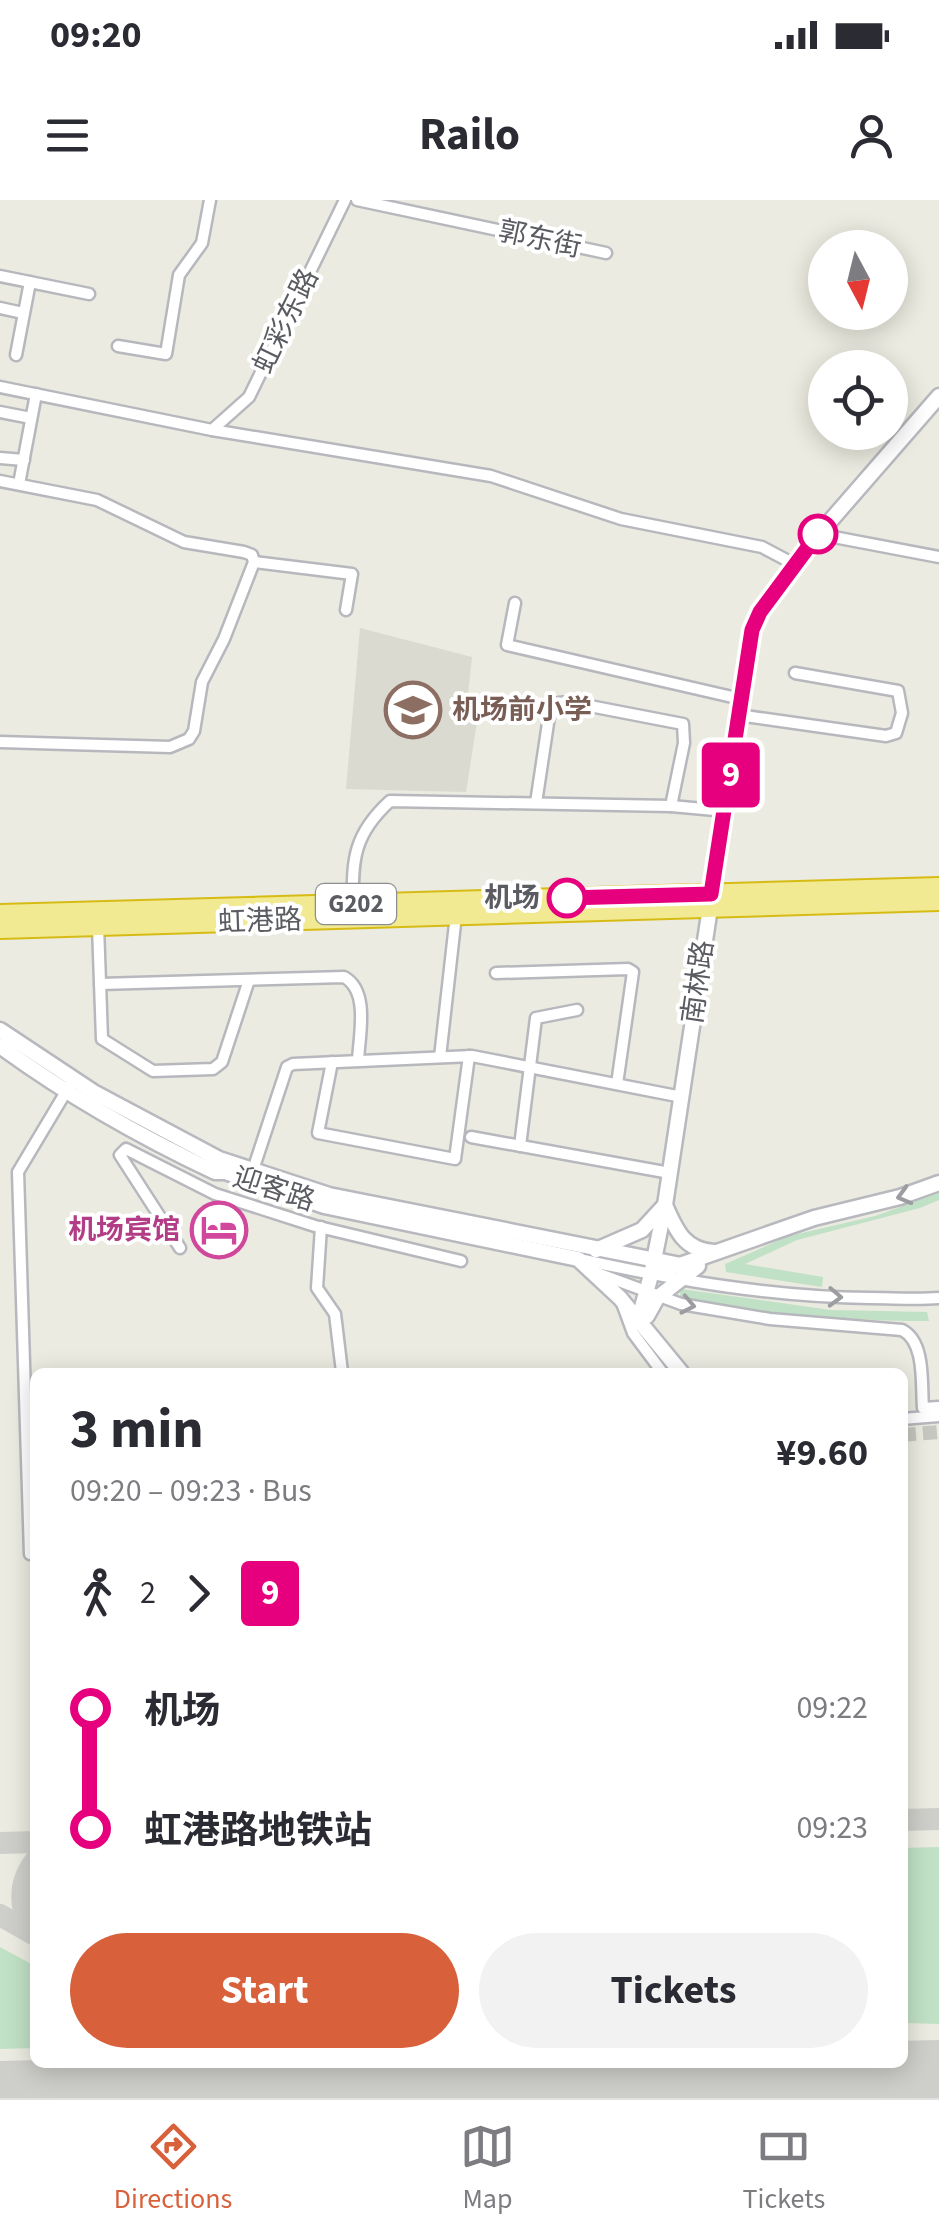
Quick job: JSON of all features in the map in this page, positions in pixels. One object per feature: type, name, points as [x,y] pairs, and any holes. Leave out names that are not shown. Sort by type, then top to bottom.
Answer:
[{"type":"highway","name":"虹港路","points":[[0,929],[456,915],[939,887]]},
{"type":"highway","name":"虹港路","points":[[0,914],[352,904],[939,901]]},
{"type":"main road","name":"南林路","points":[[641,1321],[652,1296],[653,1268],[752,630],[794,564],[939,396]]},
{"type":"main road","name":"迎客路","points":[[0,1030],[69,1085],[174,1152],[214,1172],[225,1172],[324,1206],[578,1259]]},
{"type":"main road","name":"迎客路","points":[[0,1046],[219,1160],[313,1191],[596,1250],[653,1268]]},
{"type":"main road","points":[[652,1296],[680,1272],[720,1253],[814,1218],[939,1183]]},
{"type":"main road","points":[[596,1250],[642,1230],[665,1205],[684,1241],[693,1248],[720,1253]]},
{"type":"main road","points":[[578,1259],[596,1272],[641,1321],[677,1368]]},
{"type":"main road","points":[[653,1268],[680,1272]]},
{"type":"street","points":[[118,346],[166,354],[179,275],[202,244],[210,200]]},
{"type":"street","name":"虹彩东路","points":[[212,430],[249,397],[346,200]]},
{"type":"street","name":"郭东街","points":[[357,200],[606,252]]},
{"type":"street","points":[[0,276],[89,294]]},
{"type":"street","points":[[16,356],[30,282]]},
{"type":"street","points":[[0,308],[24,313]]},
{"type":"street","points":[[0,387],[212,430],[491,476],[620,519],[762,547],[794,564]]},
{"type":"street","points":[[19,484],[36,394]]},
{"type":"street","points":[[0,412],[32,418]]},
{"type":"street","points":[[0,458],[24,460]]},
{"type":"street","points":[[0,480],[98,500],[184,542],[244,552],[252,555],[254,562],[202,682],[194,731],[189,739],[170,748],[0,742]]},
{"type":"street","points":[[818,534],[939,557]]},
{"type":"street","points":[[254,562],[352,574],[346,610]]},
{"type":"street","points":[[515,603],[507,646],[741,699]]},
{"type":"street","points":[[738,715],[886,736],[896,733],[902,713],[898,691],[795,673]]},
{"type":"street","points":[[536,802],[550,710],[558,703],[569,702],[684,724],[671,806]]},
{"type":"street","points":[[352,904],[352,858],[375,815],[390,801],[671,806],[726,811]]},
{"type":"street","points":[[440,1057],[456,915]]},
{"type":"street","points":[[98,926],[102,1040],[153,1072],[213,1070],[222,1062],[249,980]]},
{"type":"street","points":[[496,972],[633,972],[618,1084]]},
{"type":"street","points":[[100,984],[344,977],[352,982],[360,1003],[358,1061]]},
{"type":"street","points":[[520,1146],[536,1018],[577,1010]]},
{"type":"street","points":[[254,1170],[287,1067],[469,1056],[682,1097]]},
{"type":"street","points":[[332,1062],[318,1133],[455,1159],[469,1056]]},
{"type":"street","points":[[30,1554],[18,1172],[69,1085]]},
{"type":"street","points":[[471,1137],[670,1174]]},
{"type":"street","points":[[180,1248],[120,1155],[126,1149],[215,1194],[322,1227],[461,1260]]},
{"type":"street","points":[[215,1194],[225,1172]]},
{"type":"street","points":[[322,1227],[317,1288],[335,1314],[342,1368]]},
{"type":"street","points":[[578,1259],[653,1268]]},
{"type":"street","points":[[596,1272],[652,1296],[770,1319],[902,1330],[913,1337],[918,1351],[923,1408],[939,1406]]},
{"type":"street","points":[[680,1272],[834,1298],[939,1298]]},
{"type":"street","points":[[620,1298],[633,1333],[659,1368]]},
{"type":"street","points":[[908,1419],[939,1416]]},
{"type":"shaded area","name":"机场前小学","points":[[360,628],[472,657],[467,704],[478,716],[466,792],[346,789]]},
{"type":"green space","points":[[939,1193],[939,1200],[920,1208],[797,1240],[745,1264],[823,1277],[822,1287],[726,1272],[725,1264],[789,1236],[875,1216]]},
{"type":"green space","points":[[681,1289],[831,1310],[927,1312],[929,1321],[835,1318],[742,1309],[679,1300]]},
{"type":"green space","points":[[939,1847],[939,2024],[908,2023],[908,1848]]},
{"type":"green space","points":[[0,1947],[30,1963],[30,2048],[0,2049]]},
{"type":"taxiway","points":[[908,1820],[939,1819]]},
{"type":"taxiway","points":[[0,1843],[30,1842]]},
{"type":"taxiway","points":[[30,1870],[22,1896],[30,1923]]},
{"type":"taxiway","points":[[0,1915],[30,1932]]},
{"type":"taxiway","points":[[354,2068],[386,2075],[490,2080]]},
{"type":"taxiway","points":[[816,2068],[835,2072]]},
{"type":"runway","points":[[0,2090],[939,2069]]},
{"type":"tunnel","points":[[908,1435],[939,1432]]},
{"type":"bus line","name":"9","points":[[567,898],[711,894],[752,630],[760,612],[818,534]]},
{"type":"place","name":"机场前小学","points":[[413,710]]},
{"type":"place","name":"机场","points":[[567,898]]},
{"type":"place","name":"机场宾馆","points":[[219,1230]]}]
